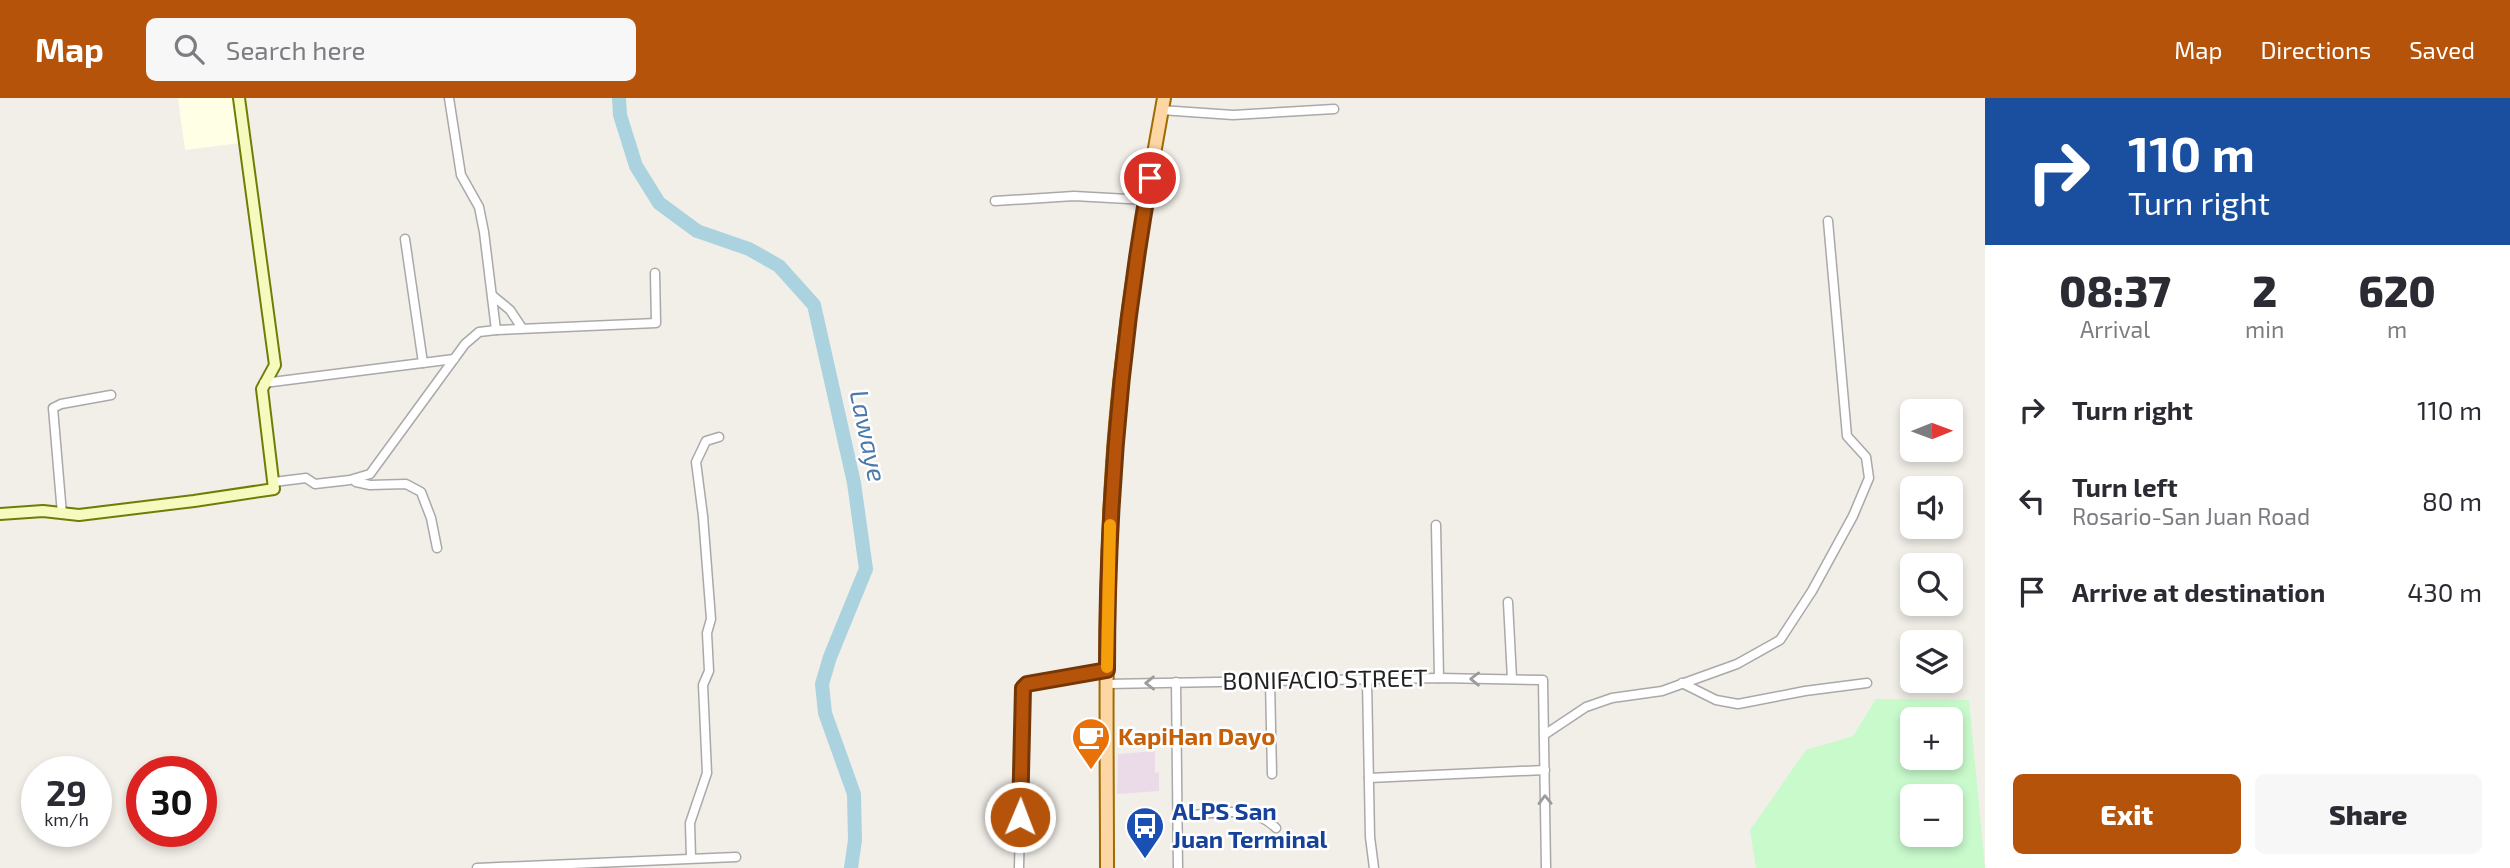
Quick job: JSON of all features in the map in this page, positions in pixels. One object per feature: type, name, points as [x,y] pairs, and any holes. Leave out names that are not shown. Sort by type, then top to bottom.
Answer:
[{"type":"main road","points":[[1107,868],[1108,578],[1115,433],[1146,200],[1163,104]]},
{"type":"street","points":[[0,514],[43,510],[79,515],[274,489],[262,389],[275,365],[239,98]]},
{"type":"street","points":[[449,98],[461,175],[479,208],[484,232],[496,330]]},
{"type":"street","points":[[1163,104],[1233,115],[1334,109]]},
{"type":"street","points":[[995,201],[1074,196],[1146,200]]},
{"type":"street","points":[[1546,868],[1544,735],[1586,707],[1612,698],[1662,691],[1737,664],[1780,640],[1818,580],[1853,516],[1869,478],[1866,457],[1847,436],[1828,221]]},
{"type":"street","points":[[405,239],[424,363]]},
{"type":"street","points":[[274,482],[306,478],[315,484],[350,480],[370,474],[465,344],[479,332],[656,323],[655,273]]},
{"type":"street","points":[[493,296],[510,310],[522,328]]},
{"type":"street","points":[[264,383],[454,359]]},
{"type":"street","points":[[62,514],[53,408],[61,404],[111,396]]},
{"type":"street","points":[[691,858],[690,823],[707,773],[704,685],[709,671],[707,632],[711,619],[696,462],[706,441],[719,437]]},
{"type":"street","points":[[350,480],[370,485],[406,484],[421,492],[431,519],[437,548]]},
{"type":"street","points":[[1436,525],[1438,678]]},
{"type":"street","points":[[1508,602],[1512,679]]},
{"type":"street","points":[[1019,868],[1023,688],[1027,684],[1107,670]]},
{"type":"street","name":"BONIFACIO STREET","points":[[1107,684],[1438,678],[1543,680],[1544,735]]},
{"type":"street","points":[[1367,680],[1374,868]]},
{"type":"street","points":[[1270,681],[1272,774]]},
{"type":"street","points":[[1176,682],[1178,868]]},
{"type":"street","points":[[1682,683],[1716,700],[1738,704],[1867,683]]},
{"type":"street","points":[[1369,778],[1545,770]]},
{"type":"street","points":[[1177,817],[1240,812],[1268,819],[1276,828]]},
{"type":"street","points":[[477,868],[736,857]]},
{"type":"shaded area","points":[[178,98],[234,98],[240,143],[185,150]]},
{"type":"shaded area","points":[[1155,751],[1155,773],[1159,772],[1159,791],[1117,794],[1118,754]]},
{"type":"green space","points":[[1876,699],[1969,700],[1985,868],[1756,868],[1750,830],[1806,750],[1853,736]]},
{"type":"waterway","name":"Lawaye","points":[[619,98],[620,115],[636,166],[659,203],[697,231],[749,249],[779,266],[814,305],[854,483],[866,569],[830,657],[822,684],[825,713],[854,794],[855,840],[851,868]]},
{"type":"slow traffic","points":[[1107,667],[1110,525]]},
{"type":"place","name":"KapiHan Dayo","points":[[1091,771]]},
{"type":"place","name":"ALPS San Juan Terminal","points":[[1145,860]]},
{"type":"route","points":[[1020,817],[1023,688],[1027,684],[1107,670],[1108,578],[1115,433],[1150,178]]}]
